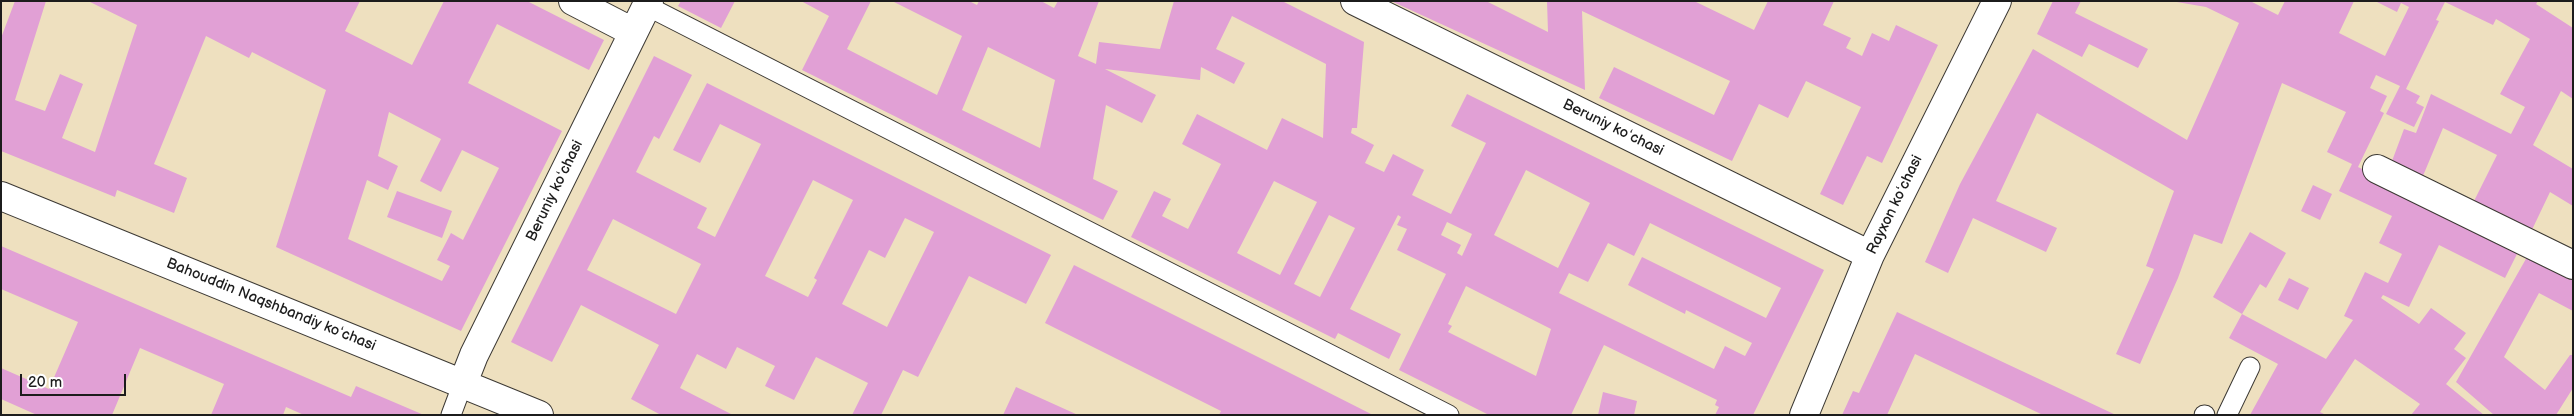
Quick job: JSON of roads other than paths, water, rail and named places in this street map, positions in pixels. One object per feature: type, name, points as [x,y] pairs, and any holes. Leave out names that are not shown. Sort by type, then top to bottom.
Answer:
[{"type":"street","points":[[572,1],[633,32]]},
{"type":"street","name":"Beruniy koʻchasi","points":[[1355,1],[1870,255]]},
{"type":"street","name":"Rayxon koʻchasi","points":[[1804,415],[1870,255],[1997,1]]},
{"type":"street","name":"Beruniy koʻchasi","points":[[463,383],[474,355],[648,4]]},
{"type":"street","points":[[2377,169],[2573,265]]},
{"type":"street","name":"Bahouddin Naqshbandiy koʻchasi","points":[[1,196],[539,415]]},
{"type":"lane","points":[[648,4],[1449,415]]},
{"type":"lane","points":[[2227,415],[2250,367]]},
{"type":"lane","points":[[451,415],[463,383]]}]
